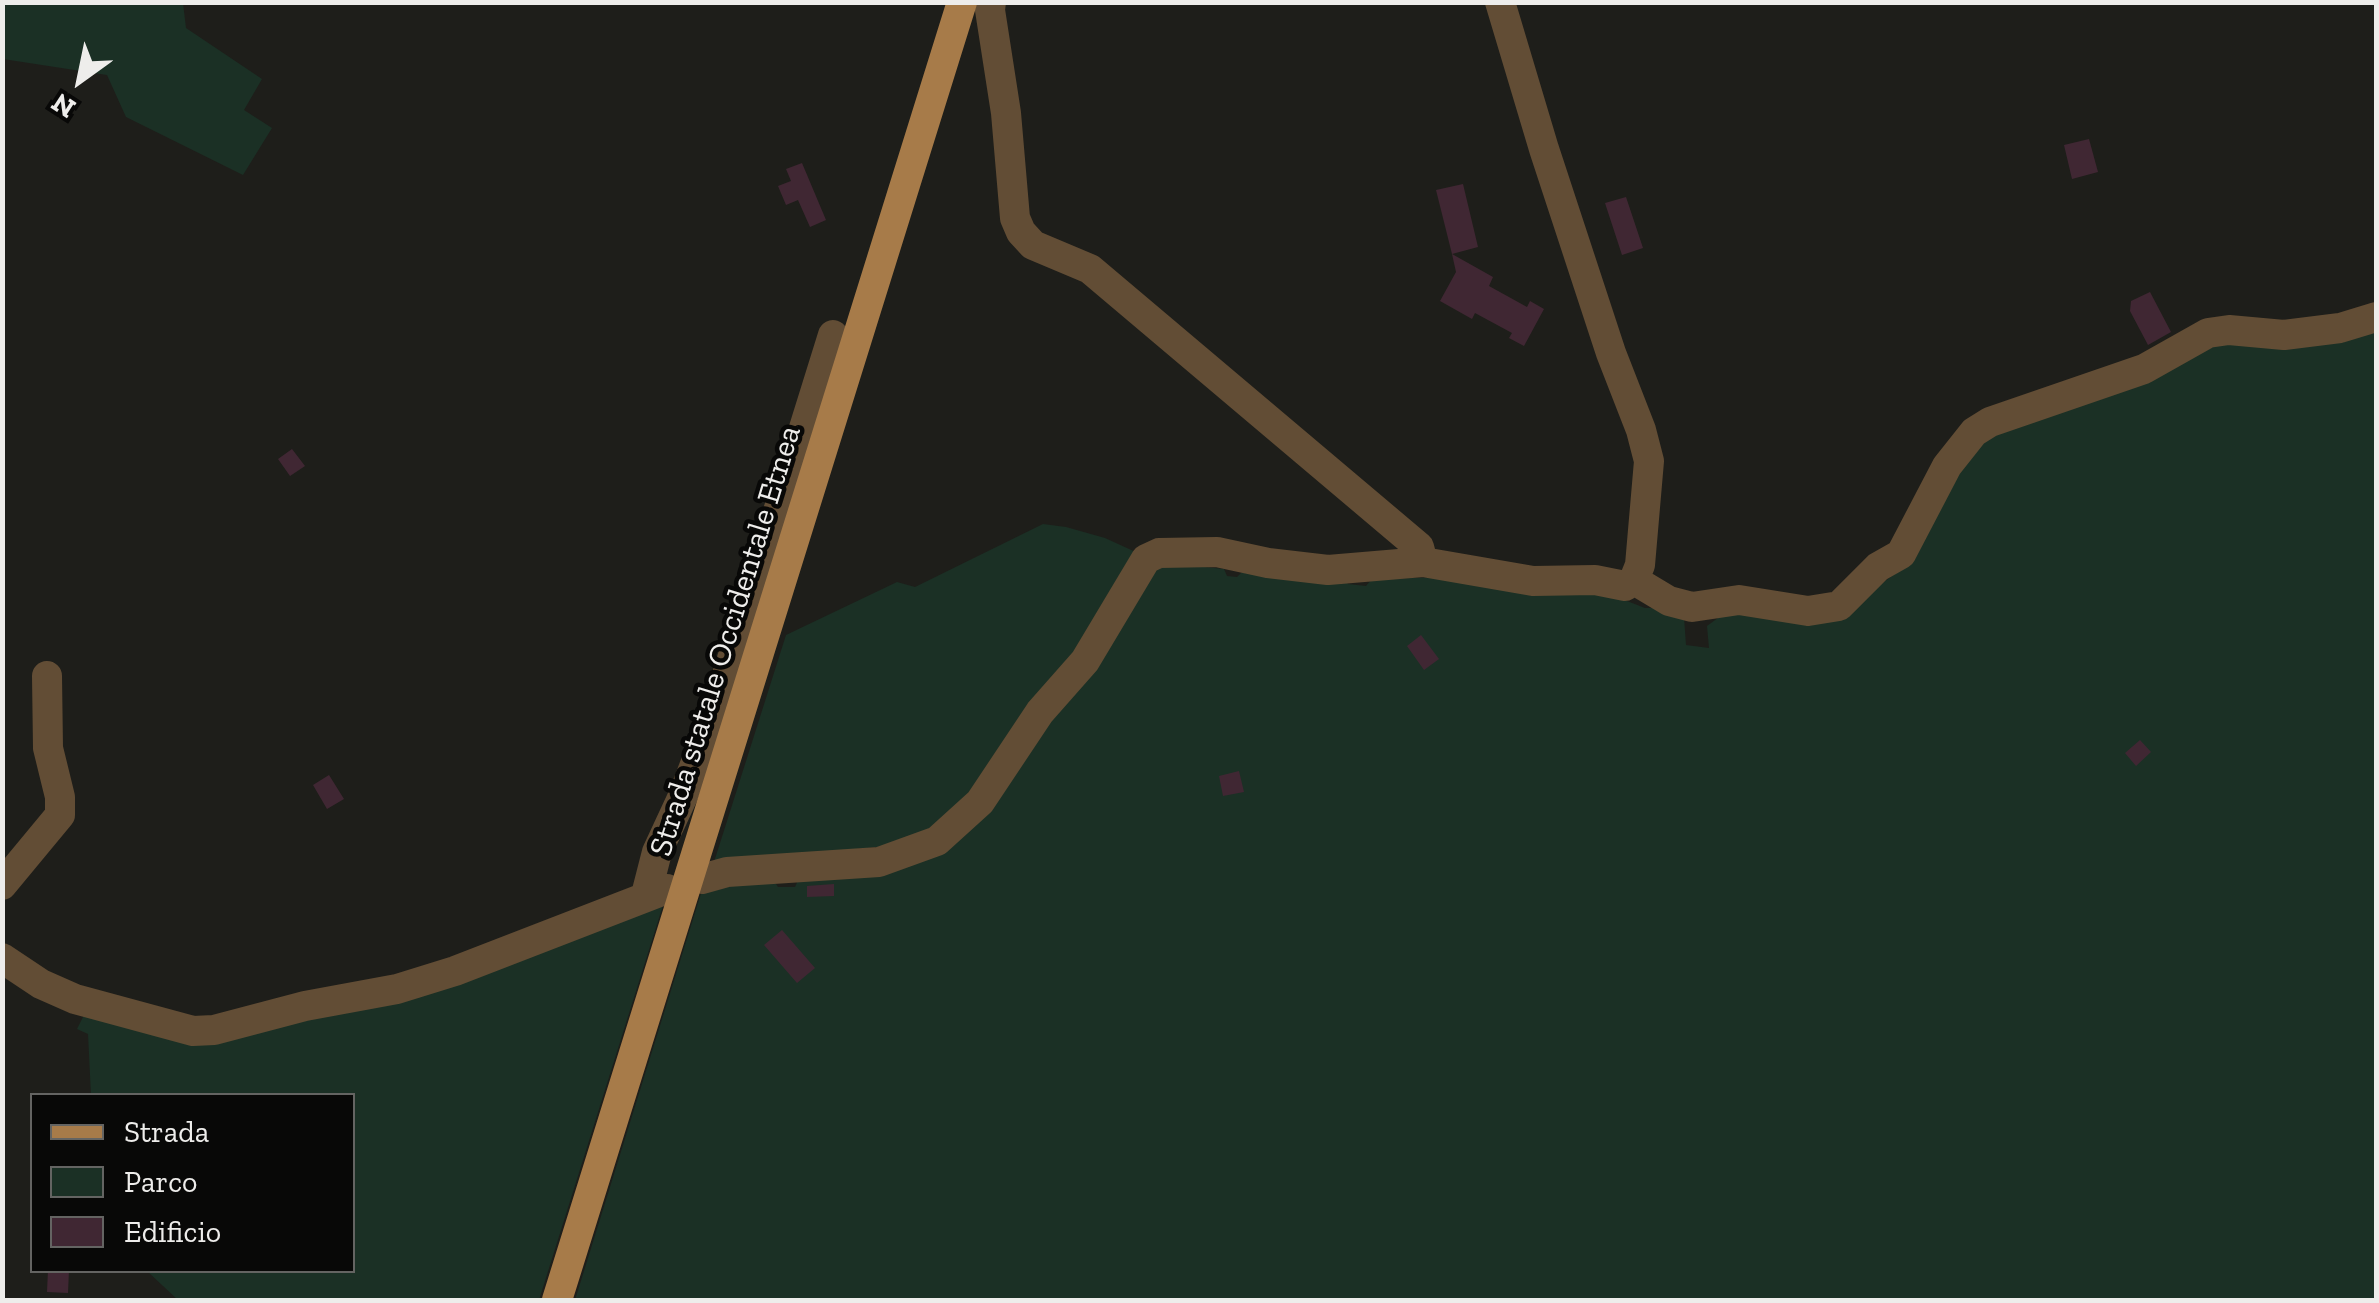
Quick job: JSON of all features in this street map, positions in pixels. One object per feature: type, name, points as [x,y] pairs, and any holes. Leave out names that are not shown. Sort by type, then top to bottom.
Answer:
[{"type":"main road","name":"Strada statale Occidentale Etnea","points":[[557,1300],[962,2]]},
{"type":"lane","points":[[991,2],[1015,218],[1021,232],[1034,246],[1090,269],[1419,547],[1424,562]]},
{"type":"lane","points":[[702,880],[727,872],[879,862],[937,841],[980,802],[1040,712],[1085,661],[1146,559],[1159,553],[1218,552],[1328,570],[1424,562],[1533,580],[1595,580],[1625,586],[1634,580],[1640,565],[1649,461],[1550,168],[1500,2]]},
{"type":"lane","points":[[1634,580],[1669,601],[1692,607],[1740,600],[1808,610],[1839,606],[1878,566],[1900,554],[1947,466],[1974,432],[1990,422],[2144,369],[2208,333],[2229,330],[2284,335],[2340,328],[2376,317]]},
{"type":"lane","points":[[2,958],[74,999],[193,1031],[214,1030],[305,1006],[396,990],[455,971],[656,892],[656,852],[683,796],[718,704],[833,335]]},
{"type":"lane","points":[[2,885],[60,815],[48,748],[47,676]]},
{"type":"green space","points":[[2,3],[183,3],[186,28],[262,79],[244,110],[272,128],[243,175],[126,117],[107,75],[3,59]]},
{"type":"green space","points":[[2376,325],[2376,1300],[575,1300],[703,887],[771,876],[778,887],[795,887],[800,876],[923,861],[1156,562],[1224,569],[1227,576],[1237,577],[1243,571],[1344,578],[1348,584],[1366,586],[1372,579],[1450,577],[1596,589],[1645,608],[1669,608],[1684,617],[1686,645],[1709,648],[1707,626],[1730,609],[1838,616],[1900,570],[1985,430],[2197,343]]},
{"type":"green space","points":[[1043,524],[1105,538],[1140,554],[1081,657],[959,812],[911,844],[714,862],[786,635],[897,582],[915,587]]},
{"type":"green space","points":[[664,902],[539,1300],[178,1300],[149,1273],[355,1273],[355,1093],[91,1093],[88,1034],[77,1029],[85,1013],[190,1040]]},
{"type":"building","points":[[2089,139],[2098,172],[2072,179],[2064,145]]},
{"type":"building","points":[[802,163],[826,220],[810,227],[798,200],[786,205],[778,186],[791,181],[786,169]]},
{"type":"building","points":[[1463,184],[1478,247],[1452,254],[1436,190]]},
{"type":"building","points":[[1626,197],[1643,248],[1622,255],[1605,203]]},
{"type":"building","points":[[1452,254],[1493,277],[1489,286],[1527,307],[1530,301],[1544,309],[1524,346],[1509,338],[1512,333],[1475,313],[1472,319],[1440,301],[1456,272]]},
{"type":"building","points":[[2150,292],[2171,332],[2148,345],[2130,311],[2131,301]]},
{"type":"building","points":[[292,449],[305,466],[290,476],[278,459]]},
{"type":"building","points":[[1421,635],[1439,659],[1424,670],[1407,646]]},
{"type":"building","points":[[2140,740],[2151,752],[2136,766],[2125,753]]},
{"type":"building","points":[[1239,771],[1244,792],[1223,796],[1219,776]]},
{"type":"building","points":[[329,775],[344,799],[327,809],[313,785]]},
{"type":"building","points":[[834,884],[834,896],[807,897],[807,886]]},
{"type":"building","points":[[782,930],[815,968],[797,983],[764,945]]},
{"type":"building","points":[[48,1273],[69,1273],[68,1293],[47,1292]]}]
